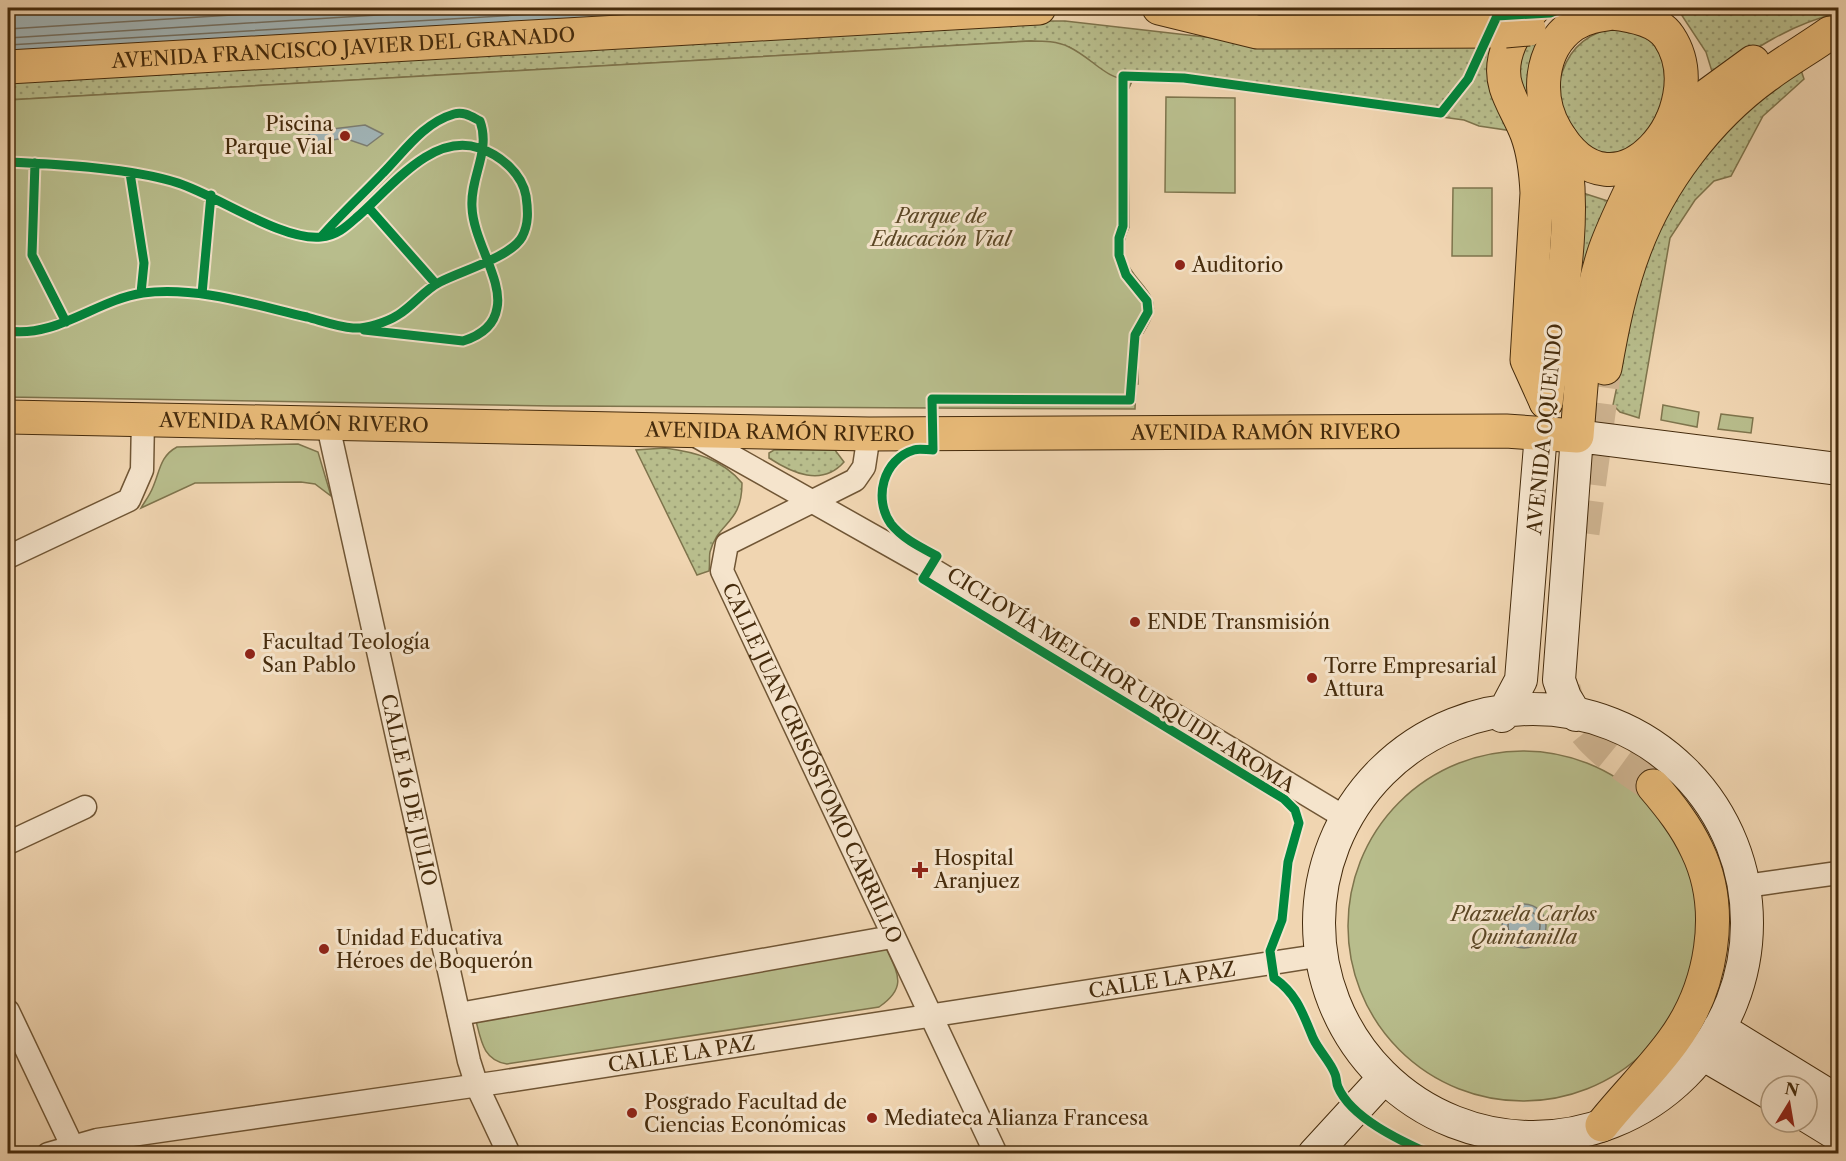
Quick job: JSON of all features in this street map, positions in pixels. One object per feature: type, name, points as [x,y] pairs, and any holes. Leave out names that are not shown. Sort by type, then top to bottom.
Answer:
[{"type":"main road","name":"AVENIDA FRANCISCO JAVIER DEL GRANADO","points":[[8,67],[1039,8]]},
{"type":"main road","points":[[1159,8],[1257,32],[1523,22],[1580,16],[1592,17],[1612,13],[1633,16],[1652,24],[1669,36]]},
{"type":"main road","points":[[1580,16],[1556,44],[1549,58],[1542,90],[1546,114],[1560,140],[1581,162],[1598,168],[1615,170],[1646,158],[1672,121],[1680,93],[1679,64],[1669,36],[1646,8]]},
{"type":"main road","points":[[1523,22],[1512,37],[1504,65],[1506,86],[1527,135],[1536,165],[1537,193],[1527,360],[1543,417]]},
{"type":"main road","points":[[1672,121],[1768,52],[1794,42],[1834,32]]},
{"type":"main road","points":[[1605,368],[1614,318],[1635,248],[1666,186],[1695,145],[1734,104],[1766,75],[1834,32]]},
{"type":"main road","name":"AVENIDA OQUENDO","points":[[1502,716],[1521,680],[1543,417],[1568,220],[1568,168],[1560,140]]},
{"type":"main road","name":"AVENIDA OQUENDO","points":[[1576,715],[1565,697],[1559,680],[1584,349],[1605,250],[1646,158]]},
{"type":"main road","name":"AVENIDA RAMÓN RIVERO","points":[[8,417],[868,434],[1543,417],[1577,436],[1839,469]]},
{"type":"main road","points":[[1576,715],[1632,732],[1665,751],[1692,774],[1712,798],[1728,826],[1739,855],[1746,885],[1748,922],[1744,959],[1735,995],[1712,1042],[1683,1078],[1658,1097],[1631,1113],[1602,1125],[1528,1144],[1429,1109],[1381,1081],[1358,1054],[1339,1024],[1326,991],[1317,956],[1315,922],[1318,894],[1326,860],[1344,817],[1368,786],[1396,760],[1420,745],[1464,725],[1502,716],[1576,715]]},
{"type":"main road","points":[[1602,1125],[1673,1041],[1694,1007],[1707,969],[1713,930],[1709,890],[1701,861],[1679,816],[1653,786]]},
{"type":"main road","points":[[1712,1042],[1759,1083]]},
{"type":"main road","points":[[1712,1042],[1839,1101]]},
{"type":"main road","points":[[1314,1154],[1381,1081]]},
{"type":"main road","points":[[1819,1123],[1839,1135]]},
{"type":"street","points":[[8,557],[129,500],[142,470],[143,419]]},
{"type":"street","name":"CALLE 16 DE JULIO","points":[[327,422],[459,1014],[477,1086],[509,1154]]},
{"type":"street","points":[[689,432],[930,568],[1344,817]]},
{"type":"street","name":"CALLE JUAN CRISÓSTOMO CARRILLO","points":[[868,434],[864,467],[855,480],[727,544],[723,553],[722,571],[892,937],[996,1154]]},
{"type":"street","points":[[8,843],[85,807]]},
{"type":"street","points":[[1746,885],[1839,873]]},
{"type":"street","points":[[459,1014],[892,937]]},
{"type":"street","name":"CALLE LA PAZ","points":[[48,1154],[343,1103],[477,1086],[1317,956]]},
{"type":"street","points":[[8,1011],[74,1149]]},
{"type":"green space","points":[[1677,8],[1838,8],[1838,13],[1788,31],[1743,57],[1714,78],[1706,52]]},
{"type":"green space","points":[[961,21],[1065,21],[1249,42],[1500,41],[1513,131],[1479,126],[1464,120],[1175,81],[1132,81],[1127,92],[1129,227],[1124,242],[1124,255],[1128,266],[1153,302],[1153,312],[1143,333],[1138,333],[1138,384],[1112,387],[1093,63],[1069,47],[1031,41],[8,100],[8,80]]},
{"type":"green space","points":[[1610,28],[1631,29],[1646,37],[1656,47],[1662,59],[1664,73],[1665,88],[1662,102],[1651,129],[1619,155],[1586,149],[1563,117],[1557,100],[1562,72],[1576,48],[1591,36]]},
{"type":"green space","name":"Parque de Educación Vial","points":[[1031,41],[1064,45],[1113,76],[1132,81],[1127,92],[1129,227],[1124,242],[1124,255],[1128,266],[1153,302],[1150,320],[1143,333],[1138,333],[1135,409],[553,406],[8,397],[8,100]]},
{"type":"green space","points":[[1521,41],[1545,41],[1531,115],[1515,59]]},
{"type":"green space","points":[[1800,67],[1804,79],[1763,116],[1731,176],[1714,181],[1695,200],[1670,238],[1639,418],[1620,412],[1613,405],[1640,277],[1652,242],[1707,145]]},
{"type":"green space","points":[[1166,97],[1235,98],[1235,193],[1165,192]]},
{"type":"green space","points":[[1453,188],[1492,188],[1492,256],[1452,256]]},
{"type":"green space","points":[[1583,193],[1611,202],[1573,350]]},
{"type":"green space","points":[[1663,405],[1699,412],[1697,427],[1661,420]]},
{"type":"green space","points":[[1721,414],[1753,418],[1751,433],[1718,429]]},
{"type":"green space","points":[[298,444],[318,452],[331,496],[315,484],[301,482],[195,483],[141,508],[152,490],[161,464],[177,447]]},
{"type":"green space","points":[[665,448],[687,452],[717,462],[742,483],[738,507],[718,534],[710,552],[709,571],[697,575],[636,450]]},
{"type":"green space","points":[[774,450],[835,450],[844,462],[826,474],[807,475],[769,458],[769,453]]},
{"type":"green space","name":"Plazuela Carlos Quintanilla","points":[[1506,751],[1540,751],[1574,758],[1606,771],[1634,790],[1659,815],[1678,843],[1691,875],[1698,909],[1698,943],[1691,977],[1678,1009],[1659,1037],[1634,1062],[1606,1081],[1574,1094],[1540,1101],[1506,1101],[1472,1094],[1440,1081],[1412,1062],[1387,1037],[1368,1009],[1355,977],[1348,943],[1348,909],[1355,875],[1368,843],[1387,815],[1412,790],[1440,771],[1472,758]]},
{"type":"green space","points":[[885,946],[898,979],[894,993],[879,1007],[507,1064],[499,1062],[487,1053],[475,1017]]},
{"type":"water","points":[[8,8],[755,8],[8,51]]},
{"type":"water","name":"Piscina Parque Vial","points":[[365,125],[383,134],[367,146],[344,138],[316,143],[307,132]]},
{"type":"water","points":[[1524,904],[1533,905],[1540,910],[1545,917],[1545,935],[1540,942],[1533,947],[1524,948],[1515,947],[1508,942],[1503,935],[1502,926],[1503,917],[1508,910],[1515,905]]},
{"type":"tunnel","points":[[1583,533],[1605,368]]},
{"type":"tunnel","points":[[1564,688],[1569,705],[1587,733],[1611,756],[1653,786]]},
{"type":"cycle path","name":"CICLOVÍA MELCHOR URQUIDI-AROMA","points":[[1430,1154],[1378,1127],[1354,1109],[1344,1098],[1337,1085],[1333,1069],[1315,1043],[1294,998],[1274,978],[1270,951],[1282,920],[1288,862],[1299,823],[1295,810],[1284,799],[923,579],[937,556],[906,538],[891,524],[886,514],[882,492],[888,471],[903,455],[916,449],[933,450],[932,399],[1130,400],[1135,335],[1148,312],[1147,301],[1126,275],[1119,255],[1119,238],[1123,226],[1123,76],[1184,78],[1441,113],[1468,79],[1497,16],[1550,13],[1562,8]]},
{"type":"cycle path","points":[[321,237],[423,131],[443,118],[458,113],[480,121],[483,143],[472,196],[472,207],[477,233],[496,285],[498,297],[493,320],[480,333],[463,341],[364,330]]},
{"type":"cycle path","points":[[8,162],[94,168],[160,178],[194,189],[288,232],[321,237],[344,228],[412,166],[444,148],[461,145],[487,151],[509,166],[524,188],[527,212],[527,222],[522,237],[508,251],[440,282],[398,315],[370,326],[358,328],[336,325],[205,294],[163,292],[126,297],[43,329],[26,332],[8,331]]},
{"type":"cycle path","points":[[35,163],[32,255],[66,322]]},
{"type":"cycle path","points":[[130,173],[144,263],[141,293]]},
{"type":"cycle path","points":[[202,294],[211,195]]},
{"type":"cycle path","points":[[368,207],[436,284]]},
{"type":"place","name":"Piscina Parque Vial","points":[[345,136]]},
{"type":"place","name":"Auditorio","points":[[1180,265]]},
{"type":"place","name":"ENDE Transmisión","points":[[1135,622]]},
{"type":"place","name":"Facultad Teología San Pablo","points":[[250,654]]},
{"type":"place","name":"Torre Empresarial Attura","points":[[1312,678]]},
{"type":"place","name":"Hospital Aranjuez","points":[[920,870]]},
{"type":"place","name":"Unidad Educativa Héroes de Boquerón","points":[[324,949]]},
{"type":"place","name":"Posgrado Facultad de Ciencias Económicas","points":[[632,1113]]},
{"type":"place","name":"Mediateca Alianza Francesa","points":[[872,1118]]}]
